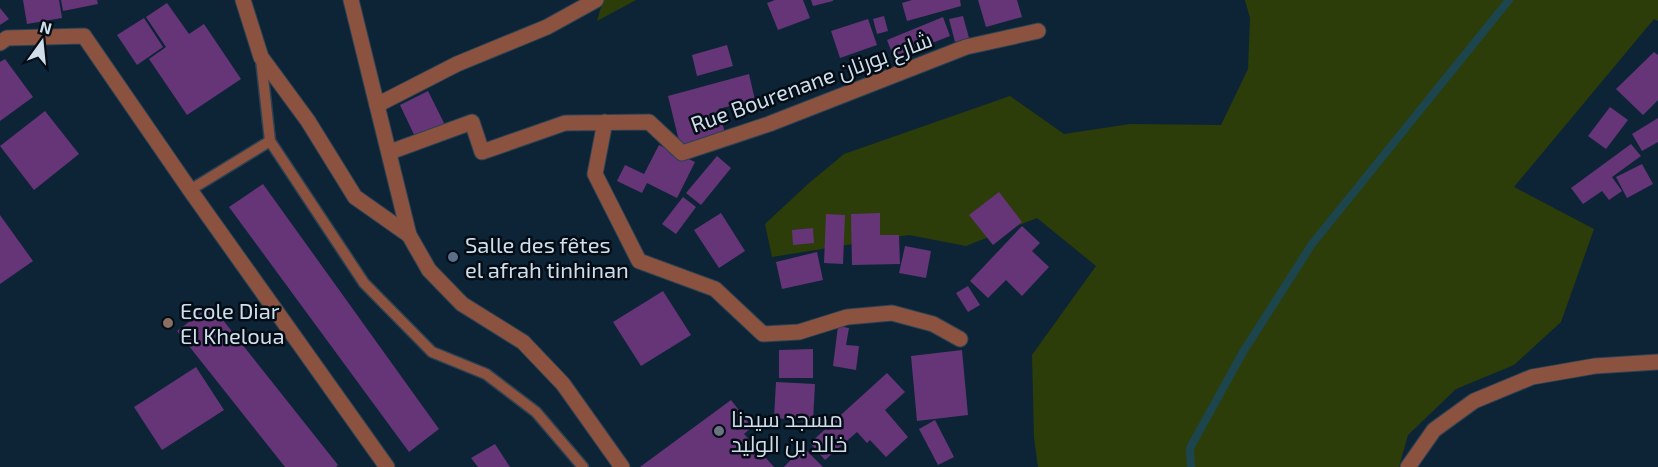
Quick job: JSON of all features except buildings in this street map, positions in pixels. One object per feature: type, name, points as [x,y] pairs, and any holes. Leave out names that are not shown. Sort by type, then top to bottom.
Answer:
[{"type":"street","points":[[243,0],[261,57],[308,121],[355,197],[409,235]]},
{"type":"street","points":[[351,0],[409,235],[429,270],[462,304],[523,342],[563,384],[622,467]]},
{"type":"street","points":[[377,105],[457,64],[547,27],[596,0]]},
{"type":"street","name":"Rue Bourenane شارع بورنان","points":[[390,152],[472,122],[482,152],[565,123],[649,122],[682,153],[769,124],[966,47],[1038,31]]},
{"type":"street","points":[[0,43],[7,38],[84,36],[190,190],[387,467]]},
{"type":"street","points":[[605,122],[595,174],[639,261],[715,290],[763,334],[799,332],[847,317],[892,313],[933,324],[960,339]]},
{"type":"street","points":[[1408,467],[1434,430],[1474,401],[1532,377],[1595,366],[1658,362]]},
{"type":"lane","points":[[261,57],[270,141],[364,283],[432,352],[486,374],[536,412],[583,467]]},
{"type":"lane","points":[[190,190],[270,141]]},
{"type":"green space","points":[[603,0],[636,0],[597,21]]},
{"type":"green space","points":[[1245,0],[1658,0],[1658,21],[1654,19],[1514,187],[1594,229],[1561,322],[1514,365],[1456,389],[1408,435],[1399,467],[1038,467],[1034,438],[1032,355],[1096,266],[1037,218],[966,246],[909,235],[772,257],[765,224],[844,154],[1010,96],[1064,134],[1130,124],[1221,125],[1248,69],[1250,18]]},
{"type":"waterway","points":[[1191,467],[1190,448],[1243,352],[1312,244],[1509,0]]},
{"type":"place","name":"Salle des fêtes el afrah tinhinan","points":[[453,257]]},
{"type":"place","name":"Ecole Diar El Kheloua","points":[[168,323]]},
{"type":"place","name":"مسجد سيدنا خالد بن الوليد","points":[[719,431]]}]
